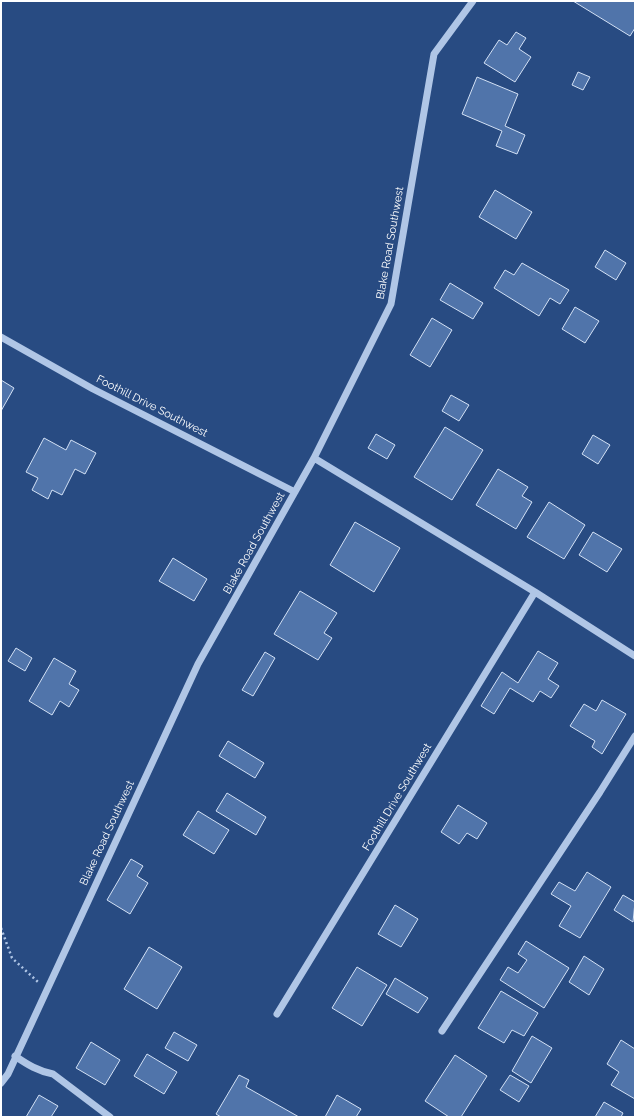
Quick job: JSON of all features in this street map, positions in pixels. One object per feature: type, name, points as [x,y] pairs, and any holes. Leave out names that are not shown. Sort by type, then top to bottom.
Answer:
[{"type":"street","name":"Blake Road Southwest","points":[[1,1083],[198,664],[314,458],[391,304],[434,54],[473,1]]},
{"type":"street","name":"Foothill Drive Southwest","points":[[1,337],[94,389],[295,492]]},
{"type":"street","points":[[314,458],[535,592],[635,656]]},
{"type":"street","name":"Foothill Drive Southwest","points":[[277,1014],[535,592]]},
{"type":"street","points":[[442,1031],[600,792],[635,736]]},
{"type":"street","points":[[15,1056],[30,1066],[43,1072],[54,1074],[110,1117]]},
{"type":"path","points":[[1,928],[12,958],[46,989]]},
{"type":"building","points":[[573,1],[635,1],[635,28],[630,36]]},
{"type":"building","points":[[516,32],[526,38],[519,49],[531,57],[515,82],[484,63],[499,40],[507,45]]},
{"type":"building","points":[[578,72],[590,77],[583,90],[572,85]]},
{"type":"building","points":[[477,77],[518,94],[505,126],[525,135],[517,154],[496,146],[502,131],[462,114]]},
{"type":"building","points":[[495,190],[532,212],[516,239],[479,217]]},
{"type":"building","points":[[605,250],[626,263],[616,280],[595,267]]},
{"type":"building","points":[[522,263],[569,290],[560,304],[550,298],[539,316],[494,288],[505,270],[514,275]]},
{"type":"building","points":[[450,283],[483,303],[473,319],[440,300]]},
{"type":"building","points":[[575,307],[599,321],[585,343],[562,329]]},
{"type":"building","points":[[432,318],[452,330],[430,367],[410,355]]},
{"type":"building","points":[[1,380],[14,388],[1,411]]},
{"type":"building","points":[[451,395],[469,405],[459,421],[442,411]]},
{"type":"building","points":[[445,427],[483,450],[452,500],[414,477]]},
{"type":"building","points":[[376,434],[395,445],[387,459],[368,448]]},
{"type":"building","points":[[593,435],[610,445],[598,464],[582,454]]},
{"type":"building","points":[[44,438],[66,450],[71,440],[96,453],[85,474],[75,469],[62,495],[52,490],[48,499],[32,490],[38,478],[26,472]]},
{"type":"building","points":[[498,469],[528,487],[522,496],[532,502],[516,529],[476,505]]},
{"type":"building","points":[[549,502],[585,525],[564,559],[527,537]]},
{"type":"building","points":[[355,522],[400,548],[374,592],[330,565]]},
{"type":"building","points":[[593,532],[622,549],[607,572],[579,555]]},
{"type":"building","points":[[173,558],[207,579],[194,601],[159,581]]},
{"type":"building","points":[[300,591],[337,613],[324,633],[332,638],[318,660],[274,634]]},
{"type":"building","points":[[16,648],[32,658],[25,671],[8,661]]},
{"type":"building","points":[[538,651],[558,663],[548,679],[559,686],[551,698],[540,691],[533,702],[510,688],[494,714],[481,706],[502,672],[518,683]]},
{"type":"building","points":[[265,652],[275,658],[253,696],[242,690]]},
{"type":"building","points":[[54,658],[76,671],[69,684],[79,690],[69,707],[60,701],[52,715],[29,701]]},
{"type":"building","points":[[602,700],[626,714],[602,754],[592,747],[595,741],[570,726],[584,704],[596,711]]},
{"type":"building","points":[[228,741],[264,763],[255,778],[219,756]]},
{"type":"building","points":[[227,793],[266,817],[256,835],[216,811]]},
{"type":"building","points":[[458,805],[487,823],[477,839],[467,833],[459,844],[441,832]]},
{"type":"building","points":[[198,811],[229,830],[214,854],[183,835]]},
{"type":"building","points":[[131,859],[143,866],[137,876],[148,883],[130,914],[107,900]]},
{"type":"building","points":[[587,872],[611,887],[580,938],[559,926],[571,906],[551,894],[559,882],[575,891]]},
{"type":"building","points":[[623,895],[635,902],[633,922],[614,910]]},
{"type":"building","points":[[395,905],[418,919],[401,947],[378,934]]},
{"type":"building","points":[[526,941],[569,968],[544,1008],[500,980],[508,967],[518,973],[527,960],[518,954]]},
{"type":"building","points":[[149,947],[182,967],[157,1009],[124,989]]},
{"type":"building","points":[[584,956],[604,969],[589,995],[569,982]]},
{"type":"building","points":[[357,967],[387,985],[362,1026],[332,1008]]},
{"type":"building","points":[[395,978],[428,998],[418,1013],[386,994]]},
{"type":"building","points":[[501,991],[538,1013],[524,1036],[512,1030],[504,1043],[478,1028]]},
{"type":"building","points":[[174,1032],[197,1045],[188,1061],[165,1048]]},
{"type":"building","points":[[532,1036],[552,1048],[531,1083],[512,1071]]},
{"type":"building","points":[[621,1040],[635,1049],[635,1099],[611,1085],[619,1072],[607,1064]]},
{"type":"building","points":[[91,1042],[120,1060],[105,1085],[76,1068]]},
{"type":"building","points":[[147,1054],[177,1072],[164,1094],[134,1076]]},
{"type":"building","points":[[455,1055],[487,1076],[461,1117],[449,1117],[425,1101]]},
{"type":"building","points":[[239,1075],[249,1080],[246,1087],[299,1117],[221,1117],[216,1114]]},
{"type":"building","points":[[510,1075],[529,1086],[519,1102],[500,1090]]},
{"type":"building","points":[[39,1095],[58,1106],[51,1117],[26,1117]]},
{"type":"building","points":[[337,1095],[361,1109],[356,1117],[325,1117]]},
{"type":"building","points":[[604,1102],[623,1113],[621,1117],[595,1117]]}]
